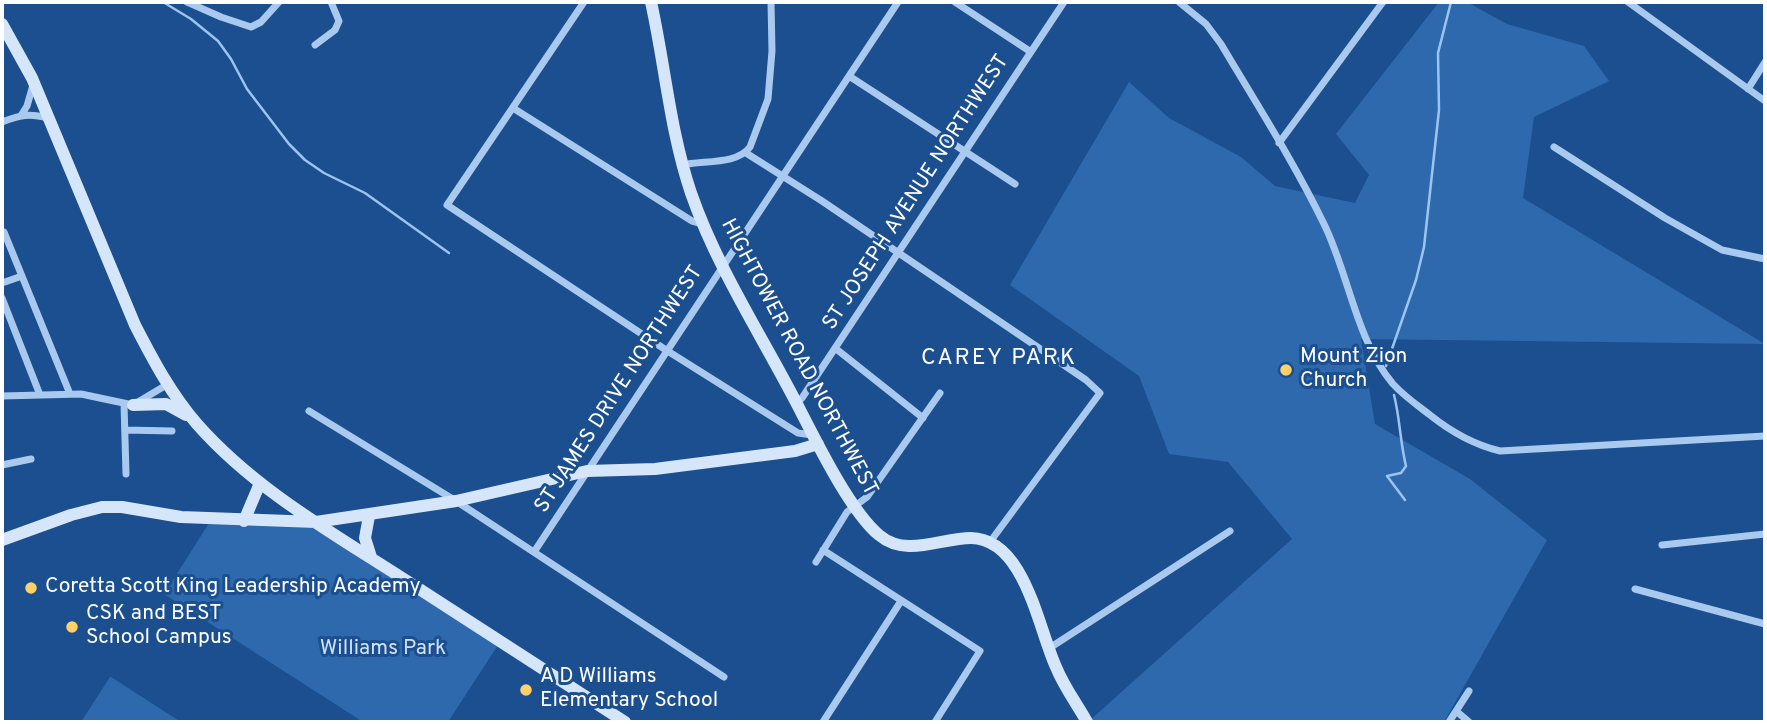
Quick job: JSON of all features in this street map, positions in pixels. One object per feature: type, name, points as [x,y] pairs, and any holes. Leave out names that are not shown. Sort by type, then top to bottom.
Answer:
[{"type":"street","points":[[187,2],[251,27],[261,22],[279,2]]},
{"type":"street","points":[[315,46],[335,30],[339,21],[331,2]]},
{"type":"street","points":[[584,2],[447,205],[666,350],[798,433],[816,440]]},
{"type":"street","name":"HIGHTOWER ROAD NORTHWEST","points":[[651,2],[682,165],[704,224],[722,265],[816,440],[855,505],[880,536],[899,545],[917,546],[974,538],[990,542]]},
{"type":"street","points":[[682,165],[736,158],[746,153],[761,122],[768,99],[772,51],[771,2]]},
{"type":"street","name":"ST JAMES DRIVE NORTHWEST","points":[[534,552],[898,2]]},
{"type":"street","points":[[955,2],[1031,52]]},
{"type":"street","name":"ST JOSEPH AVENUE NORTHWEST","points":[[797,403],[1064,2]]},
{"type":"street","points":[[1179,2],[1206,24],[1221,44],[1325,225],[1366,336],[1382,368],[1401,391],[1437,421],[1489,448],[1513,451],[1765,436]]},
{"type":"street","points":[[1279,143],[1383,2]]},
{"type":"street","points":[[1628,2],[1765,101]]},
{"type":"street","points":[[2,24],[34,82],[135,325],[168,384],[224,453],[316,523],[625,722]]},
{"type":"street","points":[[1748,89],[1765,62]]},
{"type":"street","points":[[849,76],[1015,184]]},
{"type":"street","points":[[22,114],[34,82]]},
{"type":"street","points":[[513,107],[692,221],[704,224]]},
{"type":"street","points":[[2,122],[32,113],[49,118]]},
{"type":"street","points":[[1554,147],[1665,218],[1722,250],[1765,259]]},
{"type":"street","points":[[746,153],[822,201],[1086,380],[1100,393],[990,542],[1004,551],[1021,577],[1060,676],[1087,722]]},
{"type":"street","points":[[4,232],[70,394]]},
{"type":"street","points":[[2,283],[22,276]]},
{"type":"street","points":[[2,298],[40,395]]},
{"type":"street","points":[[835,348],[923,418]]},
{"type":"street","points":[[129,405],[168,384]]},
{"type":"street","points":[[816,562],[848,512],[867,497],[940,393]]},
{"type":"street","points":[[2,396],[81,394],[129,405],[166,404],[194,419]]},
{"type":"street","points":[[126,474],[125,430],[129,405]]},
{"type":"street","points":[[309,411],[456,501],[724,677]]},
{"type":"street","points":[[125,430],[172,430]]},
{"type":"street","points":[[2,540],[71,514],[102,507],[122,507],[181,517],[316,523],[456,501],[586,471],[654,469],[795,452],[816,440]]},
{"type":"street","points":[[2,465],[31,459]]},
{"type":"street","points":[[244,521],[260,483]]},
{"type":"street","points":[[369,516],[365,538],[371,558]]},
{"type":"street","points":[[1048,649],[1230,531]]},
{"type":"street","points":[[1662,545],[1765,534]]},
{"type":"street","points":[[823,551],[980,651],[935,722]]},
{"type":"street","points":[[1635,589],[1765,624]]},
{"type":"street","points":[[823,722],[901,601]]},
{"type":"street","points":[[1449,722],[1469,691]]},
{"type":"street","points":[[1456,711],[1469,722]]},
{"type":"green space","points":[[1439,2],[1467,2],[1507,24],[1584,46],[1609,81],[1534,117],[1523,198],[1765,344],[1361,339],[1375,424],[1470,479],[1547,540],[1444,722],[1088,722],[1292,539],[1228,462],[1169,454],[1139,376],[1010,285],[1129,82],[1169,118],[1241,157],[1275,186],[1355,203],[1369,175],[1336,134]]},
{"type":"green space","name":"Williams Park","points":[[211,520],[314,523],[502,639],[448,722],[363,722],[164,594]]},
{"type":"green space","points":[[111,677],[181,722],[81,722]]},
{"type":"waterway","points":[[163,2],[191,19],[218,41],[247,89],[289,144],[305,160],[324,173],[365,193],[449,253]]},
{"type":"waterway","points":[[1386,366],[1416,280],[1424,247],[1439,110],[1438,53],[1451,2]]},
{"type":"waterway","points":[[1394,395],[1406,466],[1401,473],[1387,476],[1405,500]]},
{"type":"place","name":"Mount Zion Church","points":[[1286,370]]},
{"type":"place","name":"Coretta Scott King Leadership Academy","points":[[31,588]]},
{"type":"place","name":"CSK and BEST School Campus","points":[[72,627]]},
{"type":"place","name":"A D Williams Elementary School","points":[[526,690]]},
{"type":"district","name":"CAREY PARK","points":[[999,359]]}]
